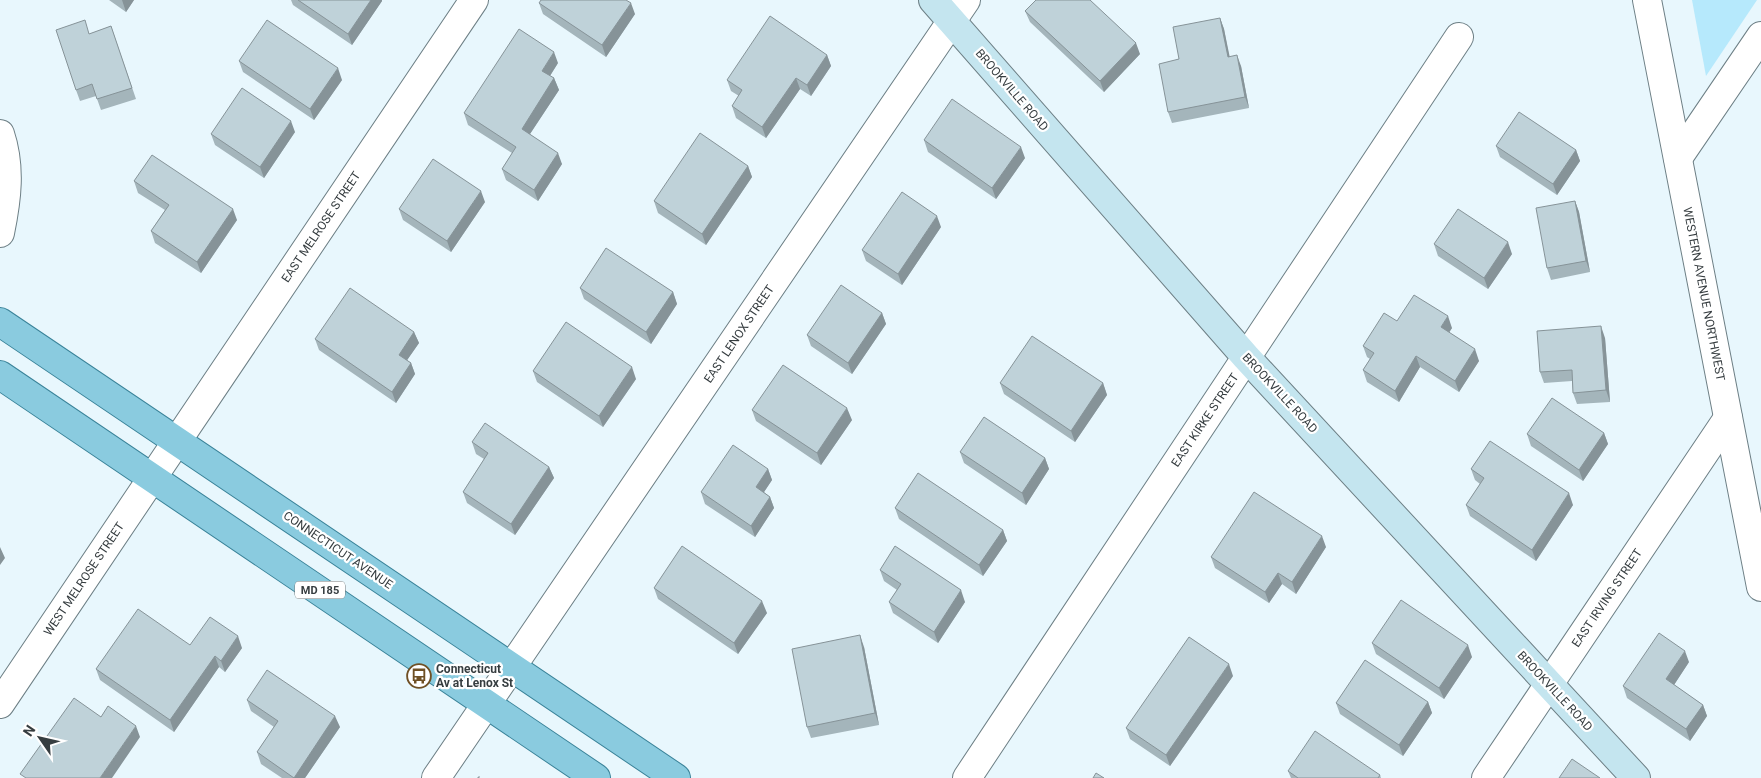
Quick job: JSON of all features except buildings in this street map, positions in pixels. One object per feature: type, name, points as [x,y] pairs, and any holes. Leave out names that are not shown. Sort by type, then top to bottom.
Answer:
[{"type":"main road","name":"BROOKVILLE ROAD","points":[[933,0],[959,10],[1246,357],[1636,778]]},
{"type":"main road","name":"CONNECTICUT AVENUE","points":[[0,322],[173,448],[512,667],[676,778]]},
{"type":"main road","name":"MD 185","points":[[0,375],[596,778]]},
{"type":"street","name":"EAST MELROSE STREET","points":[[173,448],[474,0]]},
{"type":"street","name":"WESTERN AVENUE NORTHWEST","points":[[1648,0],[1761,587]]},
{"type":"street","name":"EAST LENOX STREET","points":[[436,778],[959,10]]},
{"type":"street","points":[[1678,158],[1761,36]]},
{"type":"street","name":"EAST KIRKE STREET","points":[[967,778],[1459,37]]},
{"type":"street","points":[[0,134],[5,148],[8,175],[6,204],[0,233]]},
{"type":"street","name":"EAST IRVING STREET","points":[[1486,778],[1728,418]]},
{"type":"street","name":"WEST MELROSE STREET","points":[[0,704],[173,448]]},
{"type":"shaded area","points":[[1692,0],[1757,0],[1706,76]]},
{"type":"place","name":"Connecticut Av at Lenox St","points":[[419,676]]}]
